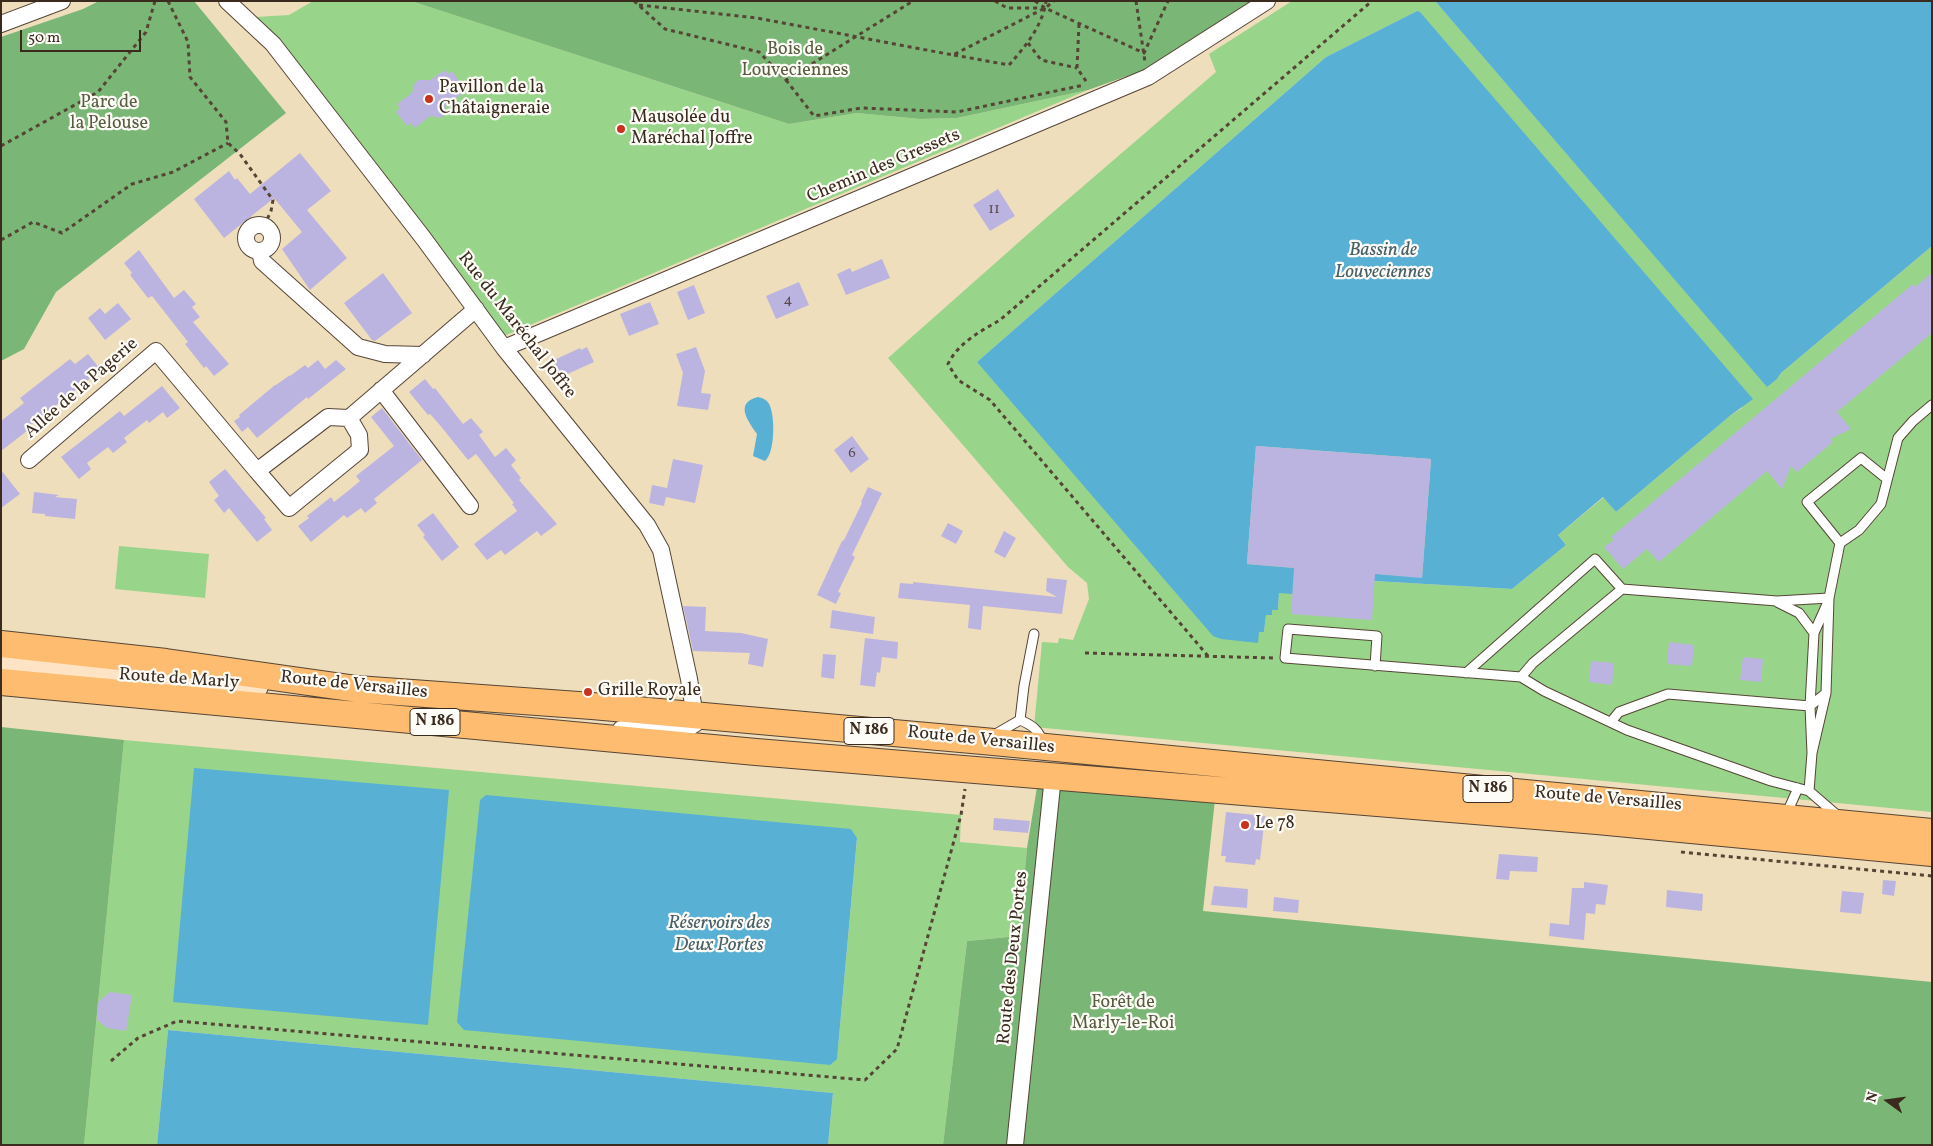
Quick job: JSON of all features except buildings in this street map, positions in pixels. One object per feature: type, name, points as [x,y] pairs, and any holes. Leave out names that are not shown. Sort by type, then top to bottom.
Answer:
[{"type":"main road","name":"Route de Versailles","points":[[1,644],[149,669],[357,689],[983,740],[1044,748],[1932,832]]},
{"type":"main road","name":"Route de Marly","points":[[1,665],[149,669]]},
{"type":"main road","name":"Route de Versailles","points":[[1,682],[582,736],[1587,820],[1932,854]]},
{"type":"street","points":[[1,24],[62,1]]},
{"type":"street","name":"Rue du Maréchal Joffre","points":[[227,1],[272,44],[424,239],[504,348],[658,542],[689,679],[694,715]]},
{"type":"street","name":"Chemin des Gressets","points":[[504,348],[1148,77],[1267,1]]},
{"type":"street","points":[[264,226],[253,227],[247,236],[250,247],[260,251],[262,261],[358,347],[385,354],[423,355]]},
{"type":"street","points":[[349,418],[359,435],[360,450],[289,508],[256,470],[328,416],[349,418],[476,309]]},
{"type":"street","name":"Allée de la Pagerie","points":[[29,460],[156,351],[256,470]]},
{"type":"street","points":[[381,390],[470,506]]},
{"type":"street","points":[[582,736],[610,729],[690,727],[696,722],[694,715]]},
{"type":"street","points":[[1021,774],[1044,748]]},
{"type":"street","name":"Route des Deux Portes","points":[[1015,1145],[1053,776]]},
{"type":"lane","points":[[1812,753],[1826,693],[1829,598],[1840,543],[1859,530],[1881,504],[1898,438],[1913,421],[1932,406]]},
{"type":"lane","points":[[1840,543],[1807,502],[1861,458],[1887,479]]},
{"type":"lane","points":[[1466,673],[1595,559],[1622,589],[1776,602],[1829,598]]},
{"type":"lane","points":[[1521,678],[1533,663],[1622,589]]},
{"type":"lane","points":[[1810,791],[1812,753],[1810,706],[1814,633],[1829,598]]},
{"type":"lane","points":[[1776,602],[1799,614],[1814,633]]},
{"type":"lane","points":[[1375,666],[1377,636],[1288,629],[1285,658],[1375,666],[1521,678],[1544,691],[1611,722],[1771,781],[1810,791],[1846,823]]},
{"type":"lane","points":[[1020,720],[1024,686],[1034,634]]},
{"type":"lane","points":[[1611,722],[1619,712],[1668,694],[1810,706],[1826,693]]},
{"type":"lane","points":[[983,740],[1020,720]]},
{"type":"lane","points":[[1020,720],[1034,726],[1041,736],[1044,748]]},
{"type":"lane","points":[[1785,818],[1798,788]]},
{"type":"path","points":[[1,146],[98,92],[146,32],[155,1]]},
{"type":"path","points":[[168,1],[188,42],[190,77],[226,122],[228,143],[240,154],[272,200],[271,211],[264,226]]},
{"type":"path","points":[[634,1],[665,29],[759,52],[786,80],[814,116],[861,108],[957,112],[1088,84]]},
{"type":"path","points":[[786,80],[912,1]]},
{"type":"path","points":[[995,1],[1007,8],[1045,8]]},
{"type":"path","points":[[1035,1],[1045,8],[1144,53]]},
{"type":"path","points":[[639,6],[757,18],[1009,65],[1028,43],[1045,8],[1046,1]]},
{"type":"path","points":[[953,55],[1045,8],[1054,1]]},
{"type":"path","points":[[1136,1],[1148,77]]},
{"type":"path","points":[[1144,53],[1168,1]]},
{"type":"path","points":[[1208,656],[990,400],[958,380],[948,364],[952,355],[973,337],[1000,320],[1372,1]]},
{"type":"path","points":[[1079,24],[1077,68],[1088,84],[1094,100]]},
{"type":"path","points":[[1028,43],[1041,60],[1077,68]]},
{"type":"path","points":[[1,240],[33,222],[62,233],[132,184],[173,172],[228,143]]},
{"type":"path","points":[[1085,653],[1285,658]]},
{"type":"path","points":[[111,1061],[138,1038],[177,1021],[865,1080],[897,1049],[961,815]]},
{"type":"green space","name":"Parc de la Pelouse","points":[[99,1],[194,1],[286,113],[56,292],[24,349],[1,361],[1,37],[83,9]]},
{"type":"green space","points":[[313,1],[411,1],[789,124],[857,113],[920,119],[957,118],[1088,90],[504,336],[255,17],[289,15]]},
{"type":"green space","name":"Bois de Louveciennes","points":[[411,1],[1251,1],[1144,70],[1088,90],[957,118],[920,119],[857,113],[789,124]]},
{"type":"green space","points":[[1292,1],[1435,1],[1767,386],[1932,246],[1932,812],[1034,727],[1042,642],[1058,643],[1059,638],[1073,640],[1089,599],[1087,583],[1068,567],[888,358],[1045,219],[1216,72],[1209,54]],"holes":[[[1417,11],[1742,408],[1731,415],[1616,512],[1604,497],[1558,535],[1566,545],[1512,589],[1374,581],[1351,572],[1422,578],[1431,459],[1256,446],[1247,564],[1279,593],[1278,610],[1272,610],[1266,615],[1264,632],[1259,632],[977,362],[1326,57]]]},
{"type":"green space","points":[[119,546],[209,554],[205,598],[115,589]]},
{"type":"green space","points":[[1,727],[124,740],[84,1145],[1,1145]]},
{"type":"green space","points":[[124,740],[961,815],[960,842],[1027,848],[1019,936],[967,941],[943,1145],[828,1145],[833,1093],[168,1030],[157,1145],[84,1145]],"holes":[[[851,829],[857,839],[837,1059]]]},
{"type":"green space","name":"Forêt de Marly-le-Roi","points":[[1039,775],[1216,790],[1203,911],[1932,982],[1932,1145],[943,1145],[967,941],[1019,936],[1027,848]]},
{"type":"water","points":[[1435,1],[1932,1],[1932,246],[1781,373],[1767,387]]},
{"type":"water","name":"Bassin de Louveciennes","points":[[1417,11],[1420,12],[1753,399],[1731,415],[1616,512],[1603,497],[1558,535],[1566,545],[1512,589],[1374,581],[1351,572],[1422,577],[1431,459],[1256,446],[1247,564],[1318,570],[1292,594],[1279,593],[1278,610],[1272,610],[1272,615],[1266,615],[1264,632],[1259,632],[1258,643],[1221,639],[1213,636],[977,362],[1326,57]]},
{"type":"water","points":[[758,397],[768,402],[773,419],[771,451],[765,461],[753,456],[757,434],[745,413],[746,403]]},
{"type":"water","points":[[194,768],[449,790],[428,1025],[173,1002]]},
{"type":"water","name":"Réservoirs des Deux Portes","points":[[486,795],[851,829],[857,838],[837,1059],[830,1065],[464,1030],[457,1022],[480,800]]},
{"type":"water","points":[[168,1030],[833,1093],[828,1145],[157,1145]]},
{"type":"place","name":"Pavillon de la Châtaigneraie","points":[[429,99]]},
{"type":"place","name":"Mausolée du Maréchal Joffre","points":[[621,129]]},
{"type":"place","name":"Grille Royale","points":[[588,692]]},
{"type":"place","name":"Le 78","points":[[1245,825]]}]
